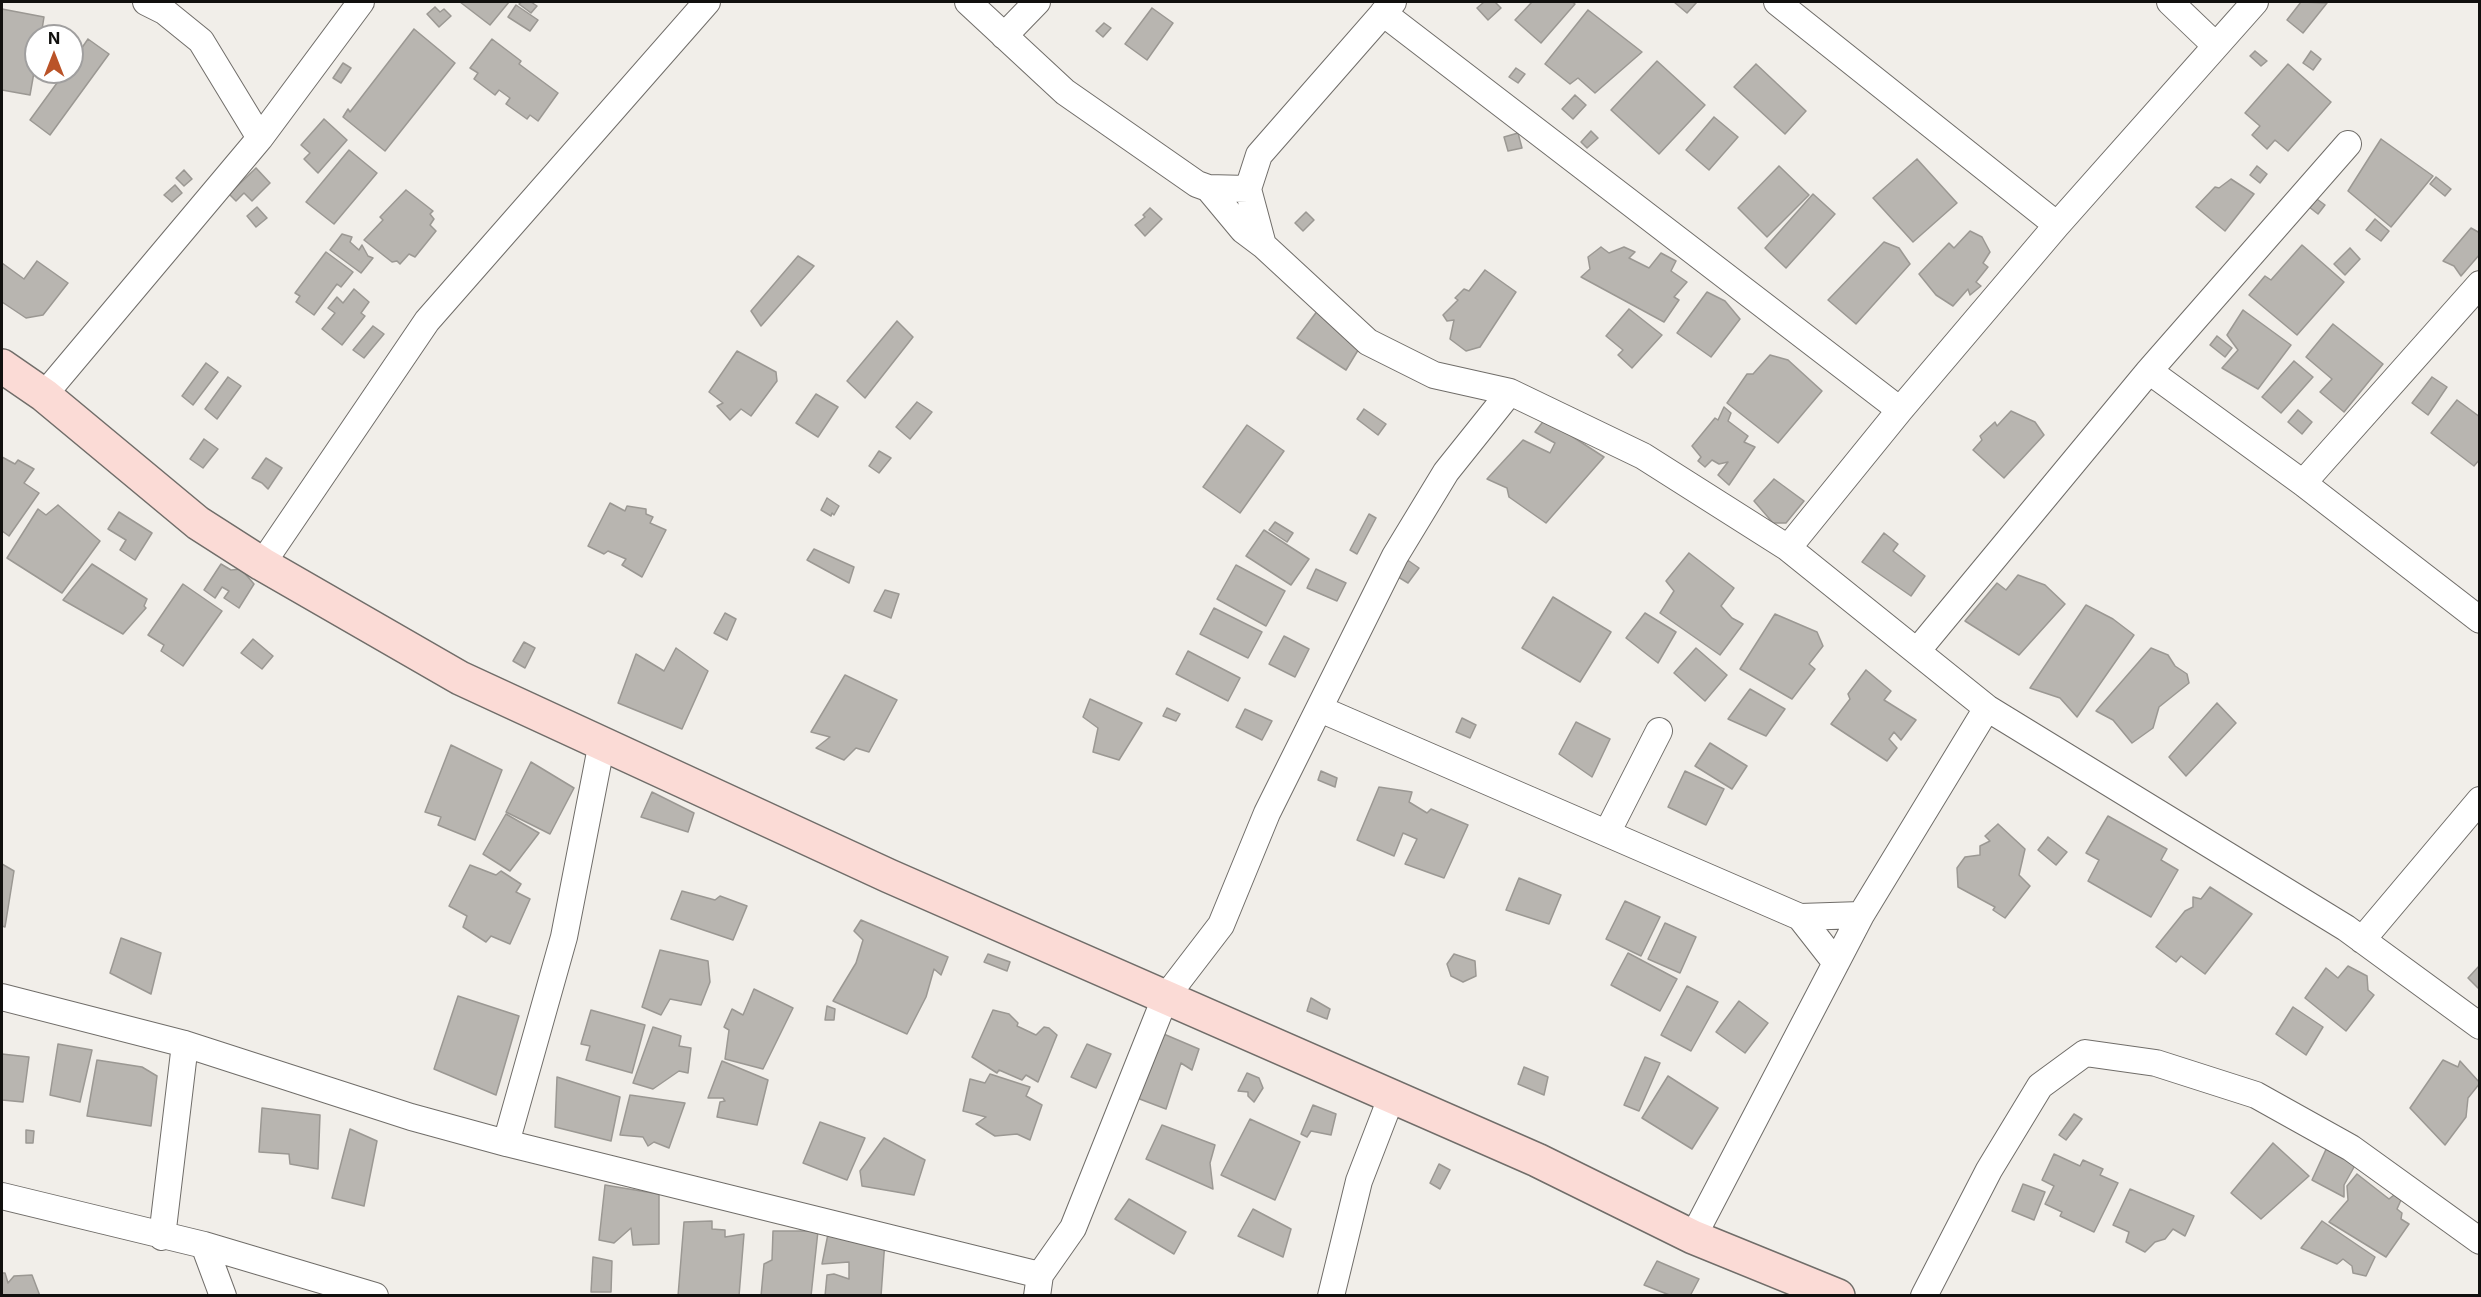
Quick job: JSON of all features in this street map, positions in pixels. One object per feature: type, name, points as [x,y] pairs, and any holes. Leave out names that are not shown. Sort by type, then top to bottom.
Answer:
[{"type":"street","points":[[146,2],[164,11],[201,41],[260,138]]},
{"type":"street","points":[[44,395],[260,138],[361,2]]},
{"type":"street","points":[[262,564],[427,321],[707,2]]},
{"type":"street","points":[[968,2],[1065,92],[1197,184],[1208,188],[1248,189]]},
{"type":"street","points":[[1004,36],[1037,2]]},
{"type":"street","points":[[1777,2],[2057,225]]},
{"type":"street","points":[[2170,2],[2215,45]]},
{"type":"street","points":[[1788,548],[1900,410],[2057,225],[2255,2]]},
{"type":"street","points":[[1263,245],[1248,189],[1259,155],[1388,7],[1900,410]]},
{"type":"street","points":[[1918,650],[2149,371],[2348,144]]},
{"type":"street","points":[[1208,188],[1243,230],[1263,245],[1368,342],[1434,375],[1510,392],[1643,456],[1788,548],[1918,650],[1987,708],[2362,940],[2480,1026]]},
{"type":"street","points":[[2303,483],[2480,284]]},
{"type":"street","points":[[2,366],[44,395],[198,523],[262,564],[460,678],[889,876],[1391,1098],[1537,1160],[1693,1237],[1838,1296]]},
{"type":"street","points":[[2149,371],[2303,483],[2480,620]]},
{"type":"street","points":[[2,997],[185,1044],[411,1116],[506,1143],[1039,1285],[1072,1228],[1165,998],[1221,926],[1267,813],[1421,508],[1446,472],[1510,392]]},
{"type":"street","points":[[1693,1237],[1861,915],[1987,708]]},
{"type":"street","points":[[1320,709],[1800,917],[1861,915]]},
{"type":"street","points":[[1607,833],[1659,731]]},
{"type":"street","points":[[506,1143],[564,937],[602,742]]},
{"type":"street","points":[[2362,940],[2480,800]]},
{"type":"street","points":[[1800,917],[1836,963]]},
{"type":"street","points":[[162,1237],[185,1044]]},
{"type":"street","points":[[1924,1296],[1989,1170],[2040,1086],[2085,1053],[2156,1063],[2256,1095],[2352,1148],[2480,1241]]},
{"type":"street","points":[[1331,1296],[1359,1181],[1391,1098]]},
{"type":"street","points":[[2,1196],[162,1237],[204,1245],[375,1296]]},
{"type":"street","points":[[204,1245],[224,1296]]},
{"type":"building","points":[[460,2],[509,2],[490,25]]},
{"type":"building","points":[[531,2],[537,6],[531,13],[519,4]]},
{"type":"building","points":[[1484,2],[1495,2],[1501,8],[1488,20],[1477,8]]},
{"type":"building","points":[[1532,2],[1572,2],[1575,4],[1541,43],[1515,20]]},
{"type":"building","points":[[1674,2],[1697,2],[1687,13]]},
{"type":"building","points":[[2301,2],[2327,3],[2303,33],[2287,20]]},
{"type":"building","points":[[516,5],[538,20],[530,31],[508,17]]},
{"type":"building","points":[[435,7],[440,12],[444,9],[451,16],[439,27],[427,14]]},
{"type":"building","points":[[1152,8],[1173,23],[1147,60],[1125,44]]},
{"type":"building","points":[[2,9],[44,17],[43,24],[24,24],[24,84],[32,84],[30,95],[2,90]]},
{"type":"building","points":[[1588,10],[1642,52],[1595,93],[1578,78],[1570,84],[1545,64]]},
{"type":"building","points":[[1104,23],[1111,28],[1103,37],[1096,31]]},
{"type":"building","points":[[414,29],[455,63],[385,151],[343,117],[348,109],[350,112]]},
{"type":"building","points":[[88,39],[109,54],[50,135],[30,120],[56,84],[84,84],[84,45]]},
{"type":"building","points":[[492,39],[521,61],[519,64],[558,93],[538,121],[530,115],[527,119],[506,104],[510,98],[499,90],[495,95],[474,79],[478,73],[470,68]]},
{"type":"building","points":[[2255,51],[2267,61],[2261,66],[2250,56]]},
{"type":"building","points":[[2311,51],[2321,59],[2313,70],[2303,63]]},
{"type":"building","points":[[1657,61],[1705,105],[1659,154],[1611,110]]},
{"type":"building","points":[[343,63],[351,68],[341,83],[333,78]]},
{"type":"building","points":[[1756,64],[1806,111],[1785,134],[1734,87]]},
{"type":"building","points":[[2288,64],[2331,102],[2288,151],[2275,140],[2267,149],[2252,135],[2260,126],[2245,113]]},
{"type":"building","points":[[1516,68],[1525,74],[1518,83],[1509,77]]},
{"type":"building","points":[[1575,95],[1586,105],[1573,119],[1562,109]]},
{"type":"building","points":[[1714,117],[1738,137],[1709,170],[1686,150]]},
{"type":"building","points":[[324,119],[347,140],[318,173],[304,159],[310,153],[301,145]]},
{"type":"building","points":[[1591,131],[1598,138],[1587,148],[1581,142]]},
{"type":"building","points":[[1518,133],[1522,148],[1508,151],[1504,137]]},
{"type":"building","points":[[2381,139],[2433,176],[2391,227],[2348,191]]},
{"type":"building","points":[[349,150],[377,173],[334,224],[306,202]]},
{"type":"building","points":[[1917,159],[1957,203],[1913,242],[1873,198]]},
{"type":"building","points":[[1779,166],[1809,195],[1767,237],[1738,208]]},
{"type":"building","points":[[2257,166],[2267,174],[2260,183],[2250,175]]},
{"type":"building","points":[[256,168],[270,183],[252,201],[244,193],[236,201],[229,194]]},
{"type":"building","points":[[184,170],[192,179],[184,186],[176,178]]},
{"type":"building","points":[[2436,177],[2451,189],[2445,196],[2430,184]]},
{"type":"building","points":[[2231,179],[2254,194],[2225,231],[2196,207],[2215,187],[2219,188]]},
{"type":"building","points":[[175,185],[182,193],[172,202],[164,195]]},
{"type":"building","points":[[406,190],[433,211],[430,214],[434,219],[430,225],[436,231],[415,257],[409,254],[400,264],[397,261],[392,262],[364,240],[383,220],[380,217]]},
{"type":"building","points":[[1813,194],[1835,214],[1786,268],[1765,248]]},
{"type":"building","points":[[2310,194],[2325,205],[2318,214],[2304,203]]},
{"type":"building","points":[[257,207],[267,218],[256,227],[247,216]]},
{"type":"building","points":[[1150,208],[1162,219],[1145,236],[1135,225],[1145,217],[1143,215]]},
{"type":"building","points":[[1306,212],[1314,220],[1303,231],[1295,223]]},
{"type":"building","points":[[2375,219],[2389,231],[2381,241],[2366,230]]},
{"type":"building","points":[[2471,228],[2480,233],[2480,254],[2461,276],[2454,266],[2443,261]]},
{"type":"building","points":[[1970,231],[1982,237],[1990,252],[1983,263],[1988,267],[1976,282],[1981,286],[1970,295],[1968,289],[1953,306],[1936,295],[1919,274],[1949,243],[1954,248]]},
{"type":"building","points":[[342,234],[352,237],[350,242],[359,250],[362,245],[368,256],[373,258],[361,273],[330,250]]},
{"type":"building","points":[[1884,242],[1899,248],[1910,264],[1856,324],[1828,300]]},
{"type":"building","points":[[2302,245],[2344,282],[2297,335],[2249,295],[2265,276],[2271,280]]},
{"type":"building","points":[[1601,247],[1609,253],[1624,247],[1635,252],[1629,258],[1649,268],[1661,253],[1676,261],[1671,271],[1687,282],[1674,297],[1679,300],[1664,322],[1581,277],[1590,269],[1588,257]]},
{"type":"building","points":[[2350,248],[2360,259],[2345,275],[2334,264]]},
{"type":"building","points":[[326,252],[353,272],[341,287],[337,284],[314,315],[296,302],[300,296],[295,293]]},
{"type":"building","points":[[798,256],[814,266],[761,326],[751,311]]},
{"type":"building","points":[[37,261],[68,283],[43,315],[26,318],[2,302],[2,263],[24,279]]},
{"type":"building","points":[[1485,270],[1516,292],[1480,347],[1466,351],[1450,339],[1454,320],[1447,321],[1443,315],[1458,300],[1455,298],[1464,289],[1469,291]]},
{"type":"building","points":[[354,289],[369,302],[361,313],[365,316],[342,345],[322,329],[335,313],[328,308],[337,297],[343,303]]},
{"type":"building","points":[[1707,292],[1725,301],[1740,319],[1711,357],[1677,333]]},
{"type":"building","points":[[1321,306],[1363,342],[1346,370],[1297,338]]},
{"type":"building","points":[[1629,309],[1662,335],[1632,368],[1618,355],[1623,350],[1606,336]]},
{"type":"building","points":[[2243,310],[2291,345],[2258,389],[2222,368],[2238,350],[2227,335]]},
{"type":"building","points":[[897,321],[913,337],[865,398],[847,381]]},
{"type":"building","points":[[2333,324],[2383,364],[2344,412],[2320,392],[2332,379],[2306,357]]},
{"type":"building","points":[[373,326],[384,334],[364,358],[353,350]]},
{"type":"building","points":[[2217,336],[2232,348],[2225,357],[2210,345]]},
{"type":"building","points":[[737,351],[776,372],[777,381],[751,416],[741,409],[730,420],[717,406],[723,403],[709,392]]},
{"type":"building","points":[[1770,355],[1788,360],[1822,391],[1778,443],[1727,403],[1747,374],[1753,374]]},
{"type":"building","points":[[2294,361],[2313,377],[2281,413],[2262,397]]},
{"type":"building","points":[[206,363],[218,372],[193,405],[182,396]]},
{"type":"building","points":[[228,377],[241,386],[217,419],[205,409]]},
{"type":"building","points":[[2432,377],[2447,387],[2428,415],[2412,403]]},
{"type":"building","points":[[816,394],[838,407],[818,437],[796,423]]},
{"type":"building","points":[[2457,400],[2480,417],[2480,459],[2474,466],[2431,433]]},
{"type":"building","points":[[917,402],[932,412],[910,439],[896,427]]},
{"type":"building","points":[[1724,407],[1731,413],[1728,421],[1748,436],[1744,442],[1755,447],[1729,485],[1718,475],[1728,462],[1719,464],[1712,460],[1705,467],[1698,461],[1701,457],[1692,446],[1715,418],[1718,420]]},
{"type":"building","points":[[1364,409],[1386,424],[1378,435],[1357,419]]},
{"type":"building","points":[[2298,410],[2312,422],[2302,434],[2288,422]]},
{"type":"building","points":[[2011,411],[2035,422],[2044,435],[2004,478],[1973,450],[1982,440],[1980,436],[1995,422],[1997,426]]},
{"type":"building","points":[[1545,419],[1604,457],[1546,523],[1509,497],[1507,488],[1487,479],[1523,440],[1550,453],[1555,443],[1535,432]]},
{"type":"building","points":[[1247,425],[1284,451],[1240,513],[1203,487]]},
{"type":"building","points":[[204,439],[218,449],[203,468],[190,459]]},
{"type":"building","points":[[879,451],[891,458],[879,473],[869,466]]},
{"type":"building","points":[[2,457],[15,464],[18,460],[34,469],[24,483],[39,493],[9,536],[2,531]]},
{"type":"building","points":[[266,458],[282,468],[268,489],[252,478]]},
{"type":"building","points":[[1774,479],[1804,501],[1786,523],[1773,523],[1754,501]]},
{"type":"building","points":[[827,498],[839,506],[831,516],[821,510]]},
{"type":"building","points":[[610,503],[625,511],[627,506],[646,509],[646,514],[653,517],[650,523],[666,530],[642,577],[622,565],[626,559],[608,551],[604,554],[588,546]]},
{"type":"building","points":[[58,505],[100,541],[62,593],[7,558],[38,509],[46,515]]},
{"type":"building","points":[[119,512],[152,533],[135,560],[120,550],[126,540],[108,529]]},
{"type":"building","points":[[1369,514],[1376,518],[1357,554],[1350,550]]},
{"type":"building","points":[[1275,522],[1293,533],[1287,542],[1269,530]]},
{"type":"building","points":[[1264,530],[1309,559],[1291,585],[1246,556]]},
{"type":"building","points":[[1884,533],[1898,544],[1893,551],[1925,576],[1911,596],[1862,562]]},
{"type":"building","points":[[814,549],[854,567],[849,583],[807,560]]},
{"type":"building","points":[[1689,553],[1734,588],[1721,606],[1732,618],[1743,624],[1720,655],[1660,613],[1674,591],[1666,581]]},
{"type":"building","points":[[1406,559],[1419,568],[1408,583],[1395,575]]},
{"type":"building","points":[[92,564],[147,599],[144,606],[146,608],[123,634],[63,600]]},
{"type":"building","points":[[221,564],[231,570],[241,569],[254,584],[239,608],[224,598],[229,591],[222,587],[215,598],[204,590]]},
{"type":"building","points":[[1236,565],[1285,591],[1266,626],[1217,599]]},
{"type":"building","points":[[1316,569],[1346,583],[1337,601],[1307,588]]},
{"type":"building","points":[[2018,575],[2045,585],[2065,604],[2019,655],[1965,621],[1997,583],[2006,590]]},
{"type":"building","points":[[183,584],[222,611],[183,666],[161,651],[164,645],[148,635]]},
{"type":"building","points":[[885,590],[899,594],[891,618],[874,611]]},
{"type":"building","points":[[1553,597],[1611,632],[1580,682],[1522,648]]},
{"type":"building","points":[[2086,605],[2113,619],[2134,635],[2077,717],[2060,698],[2030,688]]},
{"type":"building","points":[[1214,608],[1262,632],[1248,658],[1200,634]]},
{"type":"building","points":[[725,613],[736,619],[727,640],[714,633]]},
{"type":"building","points":[[1645,613],[1676,632],[1658,663],[1626,638]]},
{"type":"building","points":[[1775,614],[1817,632],[1823,646],[1809,664],[1815,669],[1792,699],[1740,669]]},
{"type":"building","points":[[1284,636],[1309,649],[1295,677],[1269,664]]},
{"type":"building","points":[[253,639],[273,656],[262,669],[241,653]]},
{"type":"building","points":[[524,642],[535,648],[525,668],[513,661]]},
{"type":"building","points":[[676,648],[708,671],[682,729],[618,703],[636,654],[664,671]]},
{"type":"building","points":[[1696,648],[1727,675],[1705,701],[1674,673]]},
{"type":"building","points":[[2151,648],[2168,655],[2175,666],[2187,674],[2189,683],[2159,707],[2153,728],[2132,743],[2113,720],[2096,711]]},
{"type":"building","points":[[1188,651],[1240,678],[1228,701],[1176,674]]},
{"type":"building","points":[[1866,670],[1891,691],[1884,700],[1916,720],[1901,740],[1894,732],[1889,739],[1897,748],[1887,761],[1831,724],[1850,699],[1848,694]]},
{"type":"building","points":[[845,675],[897,700],[869,752],[856,748],[844,760],[816,748],[830,737],[811,732]]},
{"type":"building","points":[[1750,689],[1785,709],[1766,736],[1728,719]]},
{"type":"building","points":[[1090,699],[1142,723],[1119,760],[1093,752],[1098,728],[1083,717]]},
{"type":"building","points":[[2217,703],[2236,723],[2186,776],[2169,757]]},
{"type":"building","points":[[1167,708],[1180,714],[1176,721],[1163,716]]},
{"type":"building","points":[[1245,709],[1272,721],[1262,740],[1236,727]]},
{"type":"building","points":[[1462,718],[1476,725],[1470,738],[1456,732]]},
{"type":"building","points":[[1576,722],[1610,739],[1592,777],[1559,754]]},
{"type":"building","points":[[1710,743],[1747,766],[1732,789],[1695,766]]},
{"type":"building","points":[[451,745],[502,770],[475,840],[438,825],[441,817],[425,812]]},
{"type":"building","points":[[531,762],[574,788],[550,834],[506,812]]},
{"type":"building","points":[[1321,771],[1337,778],[1335,787],[1318,780]]},
{"type":"building","points":[[1685,771],[1724,789],[1706,825],[1668,807]]},
{"type":"building","points":[[1379,787],[1412,792],[1409,802],[1427,813],[1431,809],[1468,825],[1444,878],[1405,864],[1417,839],[1403,833],[1394,856],[1357,840]]},
{"type":"building","points":[[652,792],[694,813],[688,832],[641,817]]},
{"type":"building","points":[[506,814],[539,833],[510,871],[483,854]]},
{"type":"building","points":[[2108,816],[2167,849],[2161,860],[2178,870],[2151,917],[2088,881],[2099,860],[2086,853]]},
{"type":"building","points":[[1998,824],[2025,849],[2019,875],[2030,886],[2005,918],[1993,910],[1995,907],[1958,887],[1957,868],[1965,857],[1980,855],[1980,846],[1990,841],[1985,836]]},
{"type":"building","points":[[2048,837],[2067,852],[2056,865],[2038,850]]},
{"type":"building","points":[[2,864],[14,871],[5,927],[2,926]]},
{"type":"building","points":[[470,865],[496,875],[501,871],[521,884],[516,892],[530,899],[510,944],[491,936],[486,942],[463,927],[467,916],[449,906]]},
{"type":"building","points":[[1519,878],[1561,895],[1549,924],[1506,910]]},
{"type":"building","points":[[2210,887],[2252,914],[2205,974],[2181,956],[2176,962],[2156,947],[2185,911],[2193,907],[2193,897],[2201,899]]},
{"type":"building","points":[[682,891],[715,900],[720,896],[747,906],[733,940],[671,919]]},
{"type":"building","points":[[1625,901],[1660,917],[1641,956],[1606,939]]},
{"type":"building","points":[[861,920],[948,957],[941,975],[934,969],[926,997],[907,1034],[833,1001],[856,963],[863,940],[854,931]]},
{"type":"building","points":[[1665,923],[1696,937],[1680,973],[1648,959]]},
{"type":"building","points":[[121,938],[161,953],[151,994],[110,973]]},
{"type":"building","points":[[660,950],[708,961],[710,982],[701,1005],[670,999],[661,1015],[642,1007]]},
{"type":"building","points":[[1628,953],[1677,979],[1660,1011],[1611,985]]},
{"type":"building","points":[[988,954],[1010,962],[1007,971],[984,962]]},
{"type":"building","points":[[1454,954],[1475,961],[1476,976],[1463,982],[1451,976],[1447,964]]},
{"type":"building","points":[[2480,965],[2480,990],[2468,978]]},
{"type":"building","points":[[2348,966],[2367,976],[2368,990],[2374,995],[2346,1031],[2305,998],[2326,968],[2338,978]]},
{"type":"building","points":[[1687,986],[1718,1002],[1691,1051],[1661,1035]]},
{"type":"building","points":[[754,989],[793,1008],[763,1069],[725,1059],[729,1030],[724,1027],[732,1009],[743,1015]]},
{"type":"building","points":[[458,996],[519,1016],[496,1095],[434,1069]]},
{"type":"building","points":[[1311,998],[1330,1009],[1327,1019],[1307,1011]]},
{"type":"building","points":[[1739,1001],[1768,1023],[1745,1053],[1716,1032]]},
{"type":"building","points":[[827,1006],[835,1009],[834,1020],[825,1020]]},
{"type":"building","points":[[2293,1007],[2323,1027],[2306,1055],[2276,1034]]},
{"type":"building","points":[[591,1010],[645,1025],[632,1073],[586,1060],[590,1046],[581,1044]]},
{"type":"building","points":[[993,1010],[1009,1014],[1018,1023],[1017,1026],[1036,1035],[1044,1027],[1057,1035],[1038,1082],[1026,1075],[1022,1080],[999,1070],[997,1073],[972,1057]]},
{"type":"building","points":[[653,1027],[681,1036],[679,1046],[691,1048],[688,1073],[679,1071],[653,1089],[633,1083]]},
{"type":"building","points":[[1159,1032],[1199,1049],[1192,1070],[1181,1063],[1166,1109],[1137,1098]]},
{"type":"building","points":[[58,1044],[92,1050],[80,1102],[50,1095]]},
{"type":"building","points":[[1087,1044],[1111,1054],[1096,1088],[1071,1077]]},
{"type":"building","points":[[2,1054],[29,1057],[23,1102],[2,1100]]},
{"type":"building","points":[[1645,1057],[1660,1063],[1639,1111],[1624,1105]]},
{"type":"building","points":[[97,1060],[142,1067],[157,1076],[151,1126],[87,1116]]},
{"type":"building","points":[[2443,1060],[2458,1067],[2460,1061],[2480,1083],[2468,1098],[2466,1117],[2445,1145],[2410,1108]]},
{"type":"building","points":[[722,1061],[768,1080],[757,1125],[717,1117],[720,1102],[725,1101],[723,1098],[708,1098]]},
{"type":"building","points":[[1524,1067],[1548,1077],[1544,1095],[1518,1084]]},
{"type":"building","points":[[1247,1073],[1259,1078],[1263,1088],[1254,1102],[1248,1096],[1248,1092],[1238,1091]]},
{"type":"building","points":[[990,1074],[1030,1087],[1026,1096],[1042,1105],[1030,1140],[1017,1134],[995,1136],[976,1124],[986,1117],[963,1111],[970,1079],[985,1083]]},
{"type":"building","points":[[1668,1076],[1718,1108],[1692,1149],[1642,1118]]},
{"type":"building","points":[[557,1077],[620,1097],[611,1141],[555,1127]]},
{"type":"building","points":[[630,1095],[685,1103],[669,1148],[654,1142],[648,1146],[643,1137],[620,1135]]},
{"type":"building","points":[[1313,1105],[1336,1114],[1331,1135],[1311,1131],[1307,1137],[1301,1134]]},
{"type":"building","points":[[262,1108],[320,1115],[318,1169],[290,1164],[289,1154],[259,1152]]},
{"type":"building","points":[[2074,1114],[2082,1119],[2066,1140],[2059,1135]]},
{"type":"building","points":[[1250,1119],[1300,1142],[1275,1200],[1221,1175]]},
{"type":"building","points":[[820,1122],[865,1138],[847,1180],[803,1163]]},
{"type":"building","points":[[1162,1125],[1215,1145],[1210,1163],[1213,1189],[1146,1159]]},
{"type":"building","points":[[350,1129],[377,1141],[364,1206],[332,1198]]},
{"type":"building","points":[[26,1130],[34,1131],[33,1143],[26,1143]]},
{"type":"building","points":[[884,1138],[925,1160],[914,1195],[862,1186],[860,1171]]},
{"type":"building","points":[[2273,1143],[2309,1176],[2261,1219],[2231,1193]]},
{"type":"building","points":[[2328,1145],[2358,1160],[2344,1185],[2344,1197],[2312,1180]]},
{"type":"building","points":[[2054,1154],[2080,1166],[2083,1160],[2103,1169],[2100,1175],[2118,1183],[2094,1232],[2060,1216],[2062,1212],[2045,1204],[2054,1186],[2042,1180]]},
{"type":"building","points":[[1439,1164],[1450,1170],[1440,1189],[1430,1183]]},
{"type":"building","points":[[2357,1174],[2389,1199],[2394,1195],[2401,1200],[2397,1209],[2402,1213],[2401,1219],[2409,1224],[2386,1257],[2329,1222],[2348,1200],[2347,1186]]},
{"type":"building","points":[[2023,1184],[2045,1192],[2034,1220],[2012,1211]]},
{"type":"building","points":[[605,1185],[659,1194],[659,1244],[633,1245],[631,1228],[614,1243],[599,1240]]},
{"type":"building","points":[[2130,1189],[2194,1216],[2185,1236],[2173,1229],[2165,1239],[2155,1242],[2145,1252],[2126,1242],[2129,1232],[2113,1225]]},
{"type":"building","points":[[1129,1199],[1186,1232],[1174,1254],[1115,1219]]},
{"type":"building","points":[[1253,1209],[1291,1229],[1283,1257],[1238,1236]]},
{"type":"building","points":[[712,1221],[712,1229],[725,1230],[725,1237],[744,1234],[739,1296],[678,1296],[684,1222]]},
{"type":"building","points":[[2322,1221],[2375,1257],[2366,1276],[2353,1273],[2352,1266],[2343,1259],[2337,1264],[2301,1248]]},
{"type":"building","points":[[773,1231],[818,1231],[811,1296],[761,1296],[764,1264],[772,1260]]},
{"type":"building","points":[[828,1234],[885,1240],[881,1296],[825,1296],[827,1275],[834,1274],[849,1279],[849,1262],[822,1264]]},
{"type":"building","points":[[593,1257],[612,1261],[611,1292],[591,1292]]},
{"type":"building","points":[[1657,1261],[1699,1279],[1690,1296],[1672,1296],[1644,1285]]},
{"type":"building","points":[[2,1273],[5,1273],[8,1283],[14,1276],[32,1275],[40,1296],[2,1296]]}]
